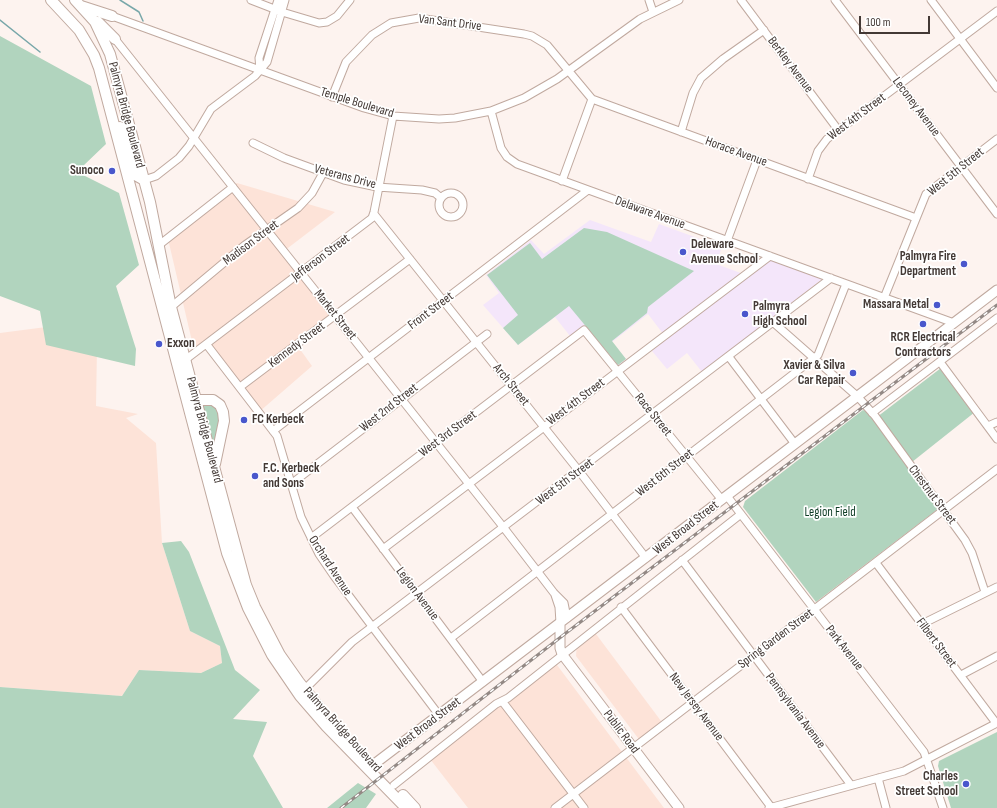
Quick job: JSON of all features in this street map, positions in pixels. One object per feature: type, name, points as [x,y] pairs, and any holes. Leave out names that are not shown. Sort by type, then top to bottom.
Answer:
[{"type":"highway","name":"Palmyra Bridge Boulevard","points":[[51,0],[76,27],[96,62],[108,102],[226,548],[242,595],[268,648],[300,696],[326,726],[406,808]]},
{"type":"highway","name":"Palmyra Bridge Boulevard","points":[[78,3],[99,29],[110,54],[144,180],[171,307],[195,400],[236,551],[250,595],[280,655],[304,690],[327,717],[415,808]]},
{"type":"highway","points":[[78,3],[112,16]]},
{"type":"highway","points":[[90,16],[115,39]]},
{"type":"highway","points":[[108,102],[124,136],[135,175],[144,180]]},
{"type":"highway","points":[[195,400],[206,398],[213,400],[220,405],[223,412],[224,421],[214,470]]},
{"type":"main road","name":"West Broad Street","points":[[373,765],[997,290]]},
{"type":"main road","name":"Public Road","points":[[563,621],[560,648],[563,656],[679,808]]},
{"type":"street","points":[[252,0],[278,10],[323,23],[337,16],[350,0]]},
{"type":"street","points":[[144,180],[154,178],[186,151],[211,109],[260,70],[259,58],[268,41],[278,10],[278,0]]},
{"type":"street","points":[[278,10],[286,0]]},
{"type":"street","points":[[650,0],[652,12]]},
{"type":"street","name":"Temple Boulevard","points":[[112,16],[364,108],[393,116],[439,119],[455,118],[490,111],[524,98],[546,86],[621,32],[652,12],[679,0]]},
{"type":"street","name":"Berkley Avenue","points":[[741,0],[839,131]]},
{"type":"street","name":"Leconey Avenue","points":[[835,0],[997,214]]},
{"type":"street","points":[[930,0],[997,88]]},
{"type":"street","name":"West 4th Street","points":[[808,179],[820,149],[827,139],[997,11]]},
{"type":"street","name":"Van Sant Drive","points":[[332,96],[346,62],[358,47],[381,28],[391,23],[419,18],[532,36],[547,46],[567,71]]},
{"type":"street","points":[[681,132],[693,93],[701,78],[723,59],[764,30]]},
{"type":"street","name":"Market Street","points":[[115,39],[504,528],[554,593],[563,621]]},
{"type":"street","name":"Horace Avenue","points":[[567,71],[592,99],[916,218]]},
{"type":"street","points":[[562,181],[592,99]]},
{"type":"street","name":"Delaware Avenue","points":[[490,111],[499,141],[507,157],[517,164],[954,323]]},
{"type":"street","points":[[374,214],[393,116]]},
{"type":"street","name":"West 5th Street","points":[[884,298],[928,191],[997,139]]},
{"type":"street","name":"Veterans Drive","points":[[253,143],[273,154],[344,180],[380,187],[422,190],[435,193],[441,198]]},
{"type":"street","points":[[727,241],[758,160]]},
{"type":"street","name":"Madison Street","points":[[171,307],[245,245],[281,221],[308,198],[323,173]]},
{"type":"street","points":[[158,245],[233,187]]},
{"type":"street","name":"Front Street","points":[[273,431],[588,190]]},
{"type":"street","name":"Arch Street","points":[[374,214],[579,471],[646,558]]},
{"type":"street","name":"Jefferson Street","points":[[185,360],[207,345],[366,223],[374,214]]},
{"type":"street","name":"West 4th Street","points":[[383,549],[770,256]]},
{"type":"street","name":"Kennedy Street","points":[[240,387],[410,259]]},
{"type":"street","name":"West 5th Street","points":[[304,690],[352,642],[374,627],[831,278]]},
{"type":"street","name":"West 6th Street","points":[[450,638],[818,355],[846,284]]},
{"type":"street","points":[[872,413],[997,318]]},
{"type":"street","name":"Chestnut Street","points":[[774,323],[858,396],[872,413],[969,546],[985,592]]},
{"type":"street","name":"Race Street","points":[[584,330],[687,456],[725,498]]},
{"type":"street","name":"West 3rd Street","points":[[311,538],[584,330]]},
{"type":"street","name":"West 2nd Street","points":[[291,484],[401,398],[487,334]]},
{"type":"street","name":"Orchard Avenue","points":[[207,345],[279,441],[301,518],[334,576],[439,715]]},
{"type":"street","points":[[729,357],[795,444]]},
{"type":"street","points":[[940,362],[997,439]]},
{"type":"street","points":[[988,426],[997,422]]},
{"type":"street","name":"Spring Garden Street","points":[[555,808],[997,469]]},
{"type":"street","name":"Park Avenue","points":[[725,498],[741,514],[924,752],[943,808]]},
{"type":"street","name":"Legion Avenue","points":[[352,507],[483,682]]},
{"type":"street","name":"West Broad Street","points":[[394,785],[490,709],[508,698],[563,656],[621,607],[741,514]]},
{"type":"street","name":"Pennsylvania Avenue","points":[[682,560],[851,785]]},
{"type":"street","name":"Filbert Street","points":[[876,563],[997,723]]},
{"type":"street","points":[[922,624],[997,587]]},
{"type":"street","name":"New Jersey Avenue","points":[[621,607],[770,808]]},
{"type":"street","points":[[961,675],[997,656]]},
{"type":"street","points":[[502,701],[584,808]]},
{"type":"street","points":[[770,808],[904,771],[997,723]]},
{"type":"street","points":[[878,778],[886,808]]},
{"type":"shaded area","points":[[237,183],[335,212],[284,251],[335,316],[297,345],[312,366],[259,412],[205,347],[195,354],[168,239]]},
{"type":"shaded area","points":[[590,220],[651,242],[659,224],[722,247],[716,264],[749,276],[772,259],[821,278],[821,280],[702,372],[687,353],[667,369],[652,351],[667,339],[648,314],[612,342],[626,359],[618,366],[588,329],[586,328],[570,336],[555,317],[518,345],[483,305],[499,293],[486,275],[531,240],[544,254]]},
{"type":"shaded area","points":[[54,326],[97,348],[96,406],[138,414],[126,418],[156,443],[162,543],[190,631],[220,646],[222,663],[201,673],[139,670],[122,696],[0,687],[0,333]]},
{"type":"shaded area","points":[[593,630],[664,725],[641,742],[576,656],[577,642]]},
{"type":"shaded area","points":[[554,661],[664,808],[468,808],[430,759]]},
{"type":"green space","points":[[0,36],[91,86],[106,144],[83,166],[83,175],[119,193],[139,265],[116,286],[136,349],[135,366],[46,345],[40,311],[0,296]]},
{"type":"green space","points":[[584,228],[607,232],[694,271],[648,307],[647,313],[612,341],[626,359],[618,365],[569,306],[518,345],[503,328],[518,315],[487,275],[530,243],[542,259]]},
{"type":"green space","name":"Legion Field","points":[[941,368],[975,412],[907,466],[938,509],[816,602],[743,507],[745,501],[863,410],[877,417]]},
{"type":"green space","points":[[201,402],[211,403],[219,409],[221,419],[213,445]]},
{"type":"green space","points":[[181,541],[189,552],[235,670],[260,690],[233,719],[267,722],[253,756],[283,808],[0,808],[0,687],[122,696],[139,670],[201,673],[222,663],[220,646],[190,631],[162,543]]},
{"type":"green space","name":"Charles Street School","points":[[997,732],[997,808],[951,808],[938,766],[939,761]]},
{"type":"green space","points":[[358,783],[376,794],[366,808],[327,808]]},
{"type":"waterway","points":[[120,0],[139,12],[143,21]]},
{"type":"waterway","points":[[0,20],[40,52]]},
{"type":"railway","points":[[341,808],[566,633],[997,305]]},
{"type":"place","name":"Sunoco","points":[[112,171]]},
{"type":"place","name":"Deleware Avenue School","points":[[683,252]]},
{"type":"place","name":"Palmyra Fire Department","points":[[964,264]]},
{"type":"place","name":"Massara Metal","points":[[937,305]]},
{"type":"place","name":"Palmyra High School","points":[[745,314]]},
{"type":"place","name":"RCR Electrical Contractors","points":[[923,324]]},
{"type":"place","name":"Exxon","points":[[159,344]]},
{"type":"place","name":"Xavier & Silva Car Repair","points":[[853,373]]},
{"type":"place","name":"FC Kerbeck","points":[[244,420]]},
{"type":"place","name":"F.C. Kerbeck and Sons","points":[[255,476]]},
{"type":"place","name":"Charles Street School","points":[[966,784]]}]
